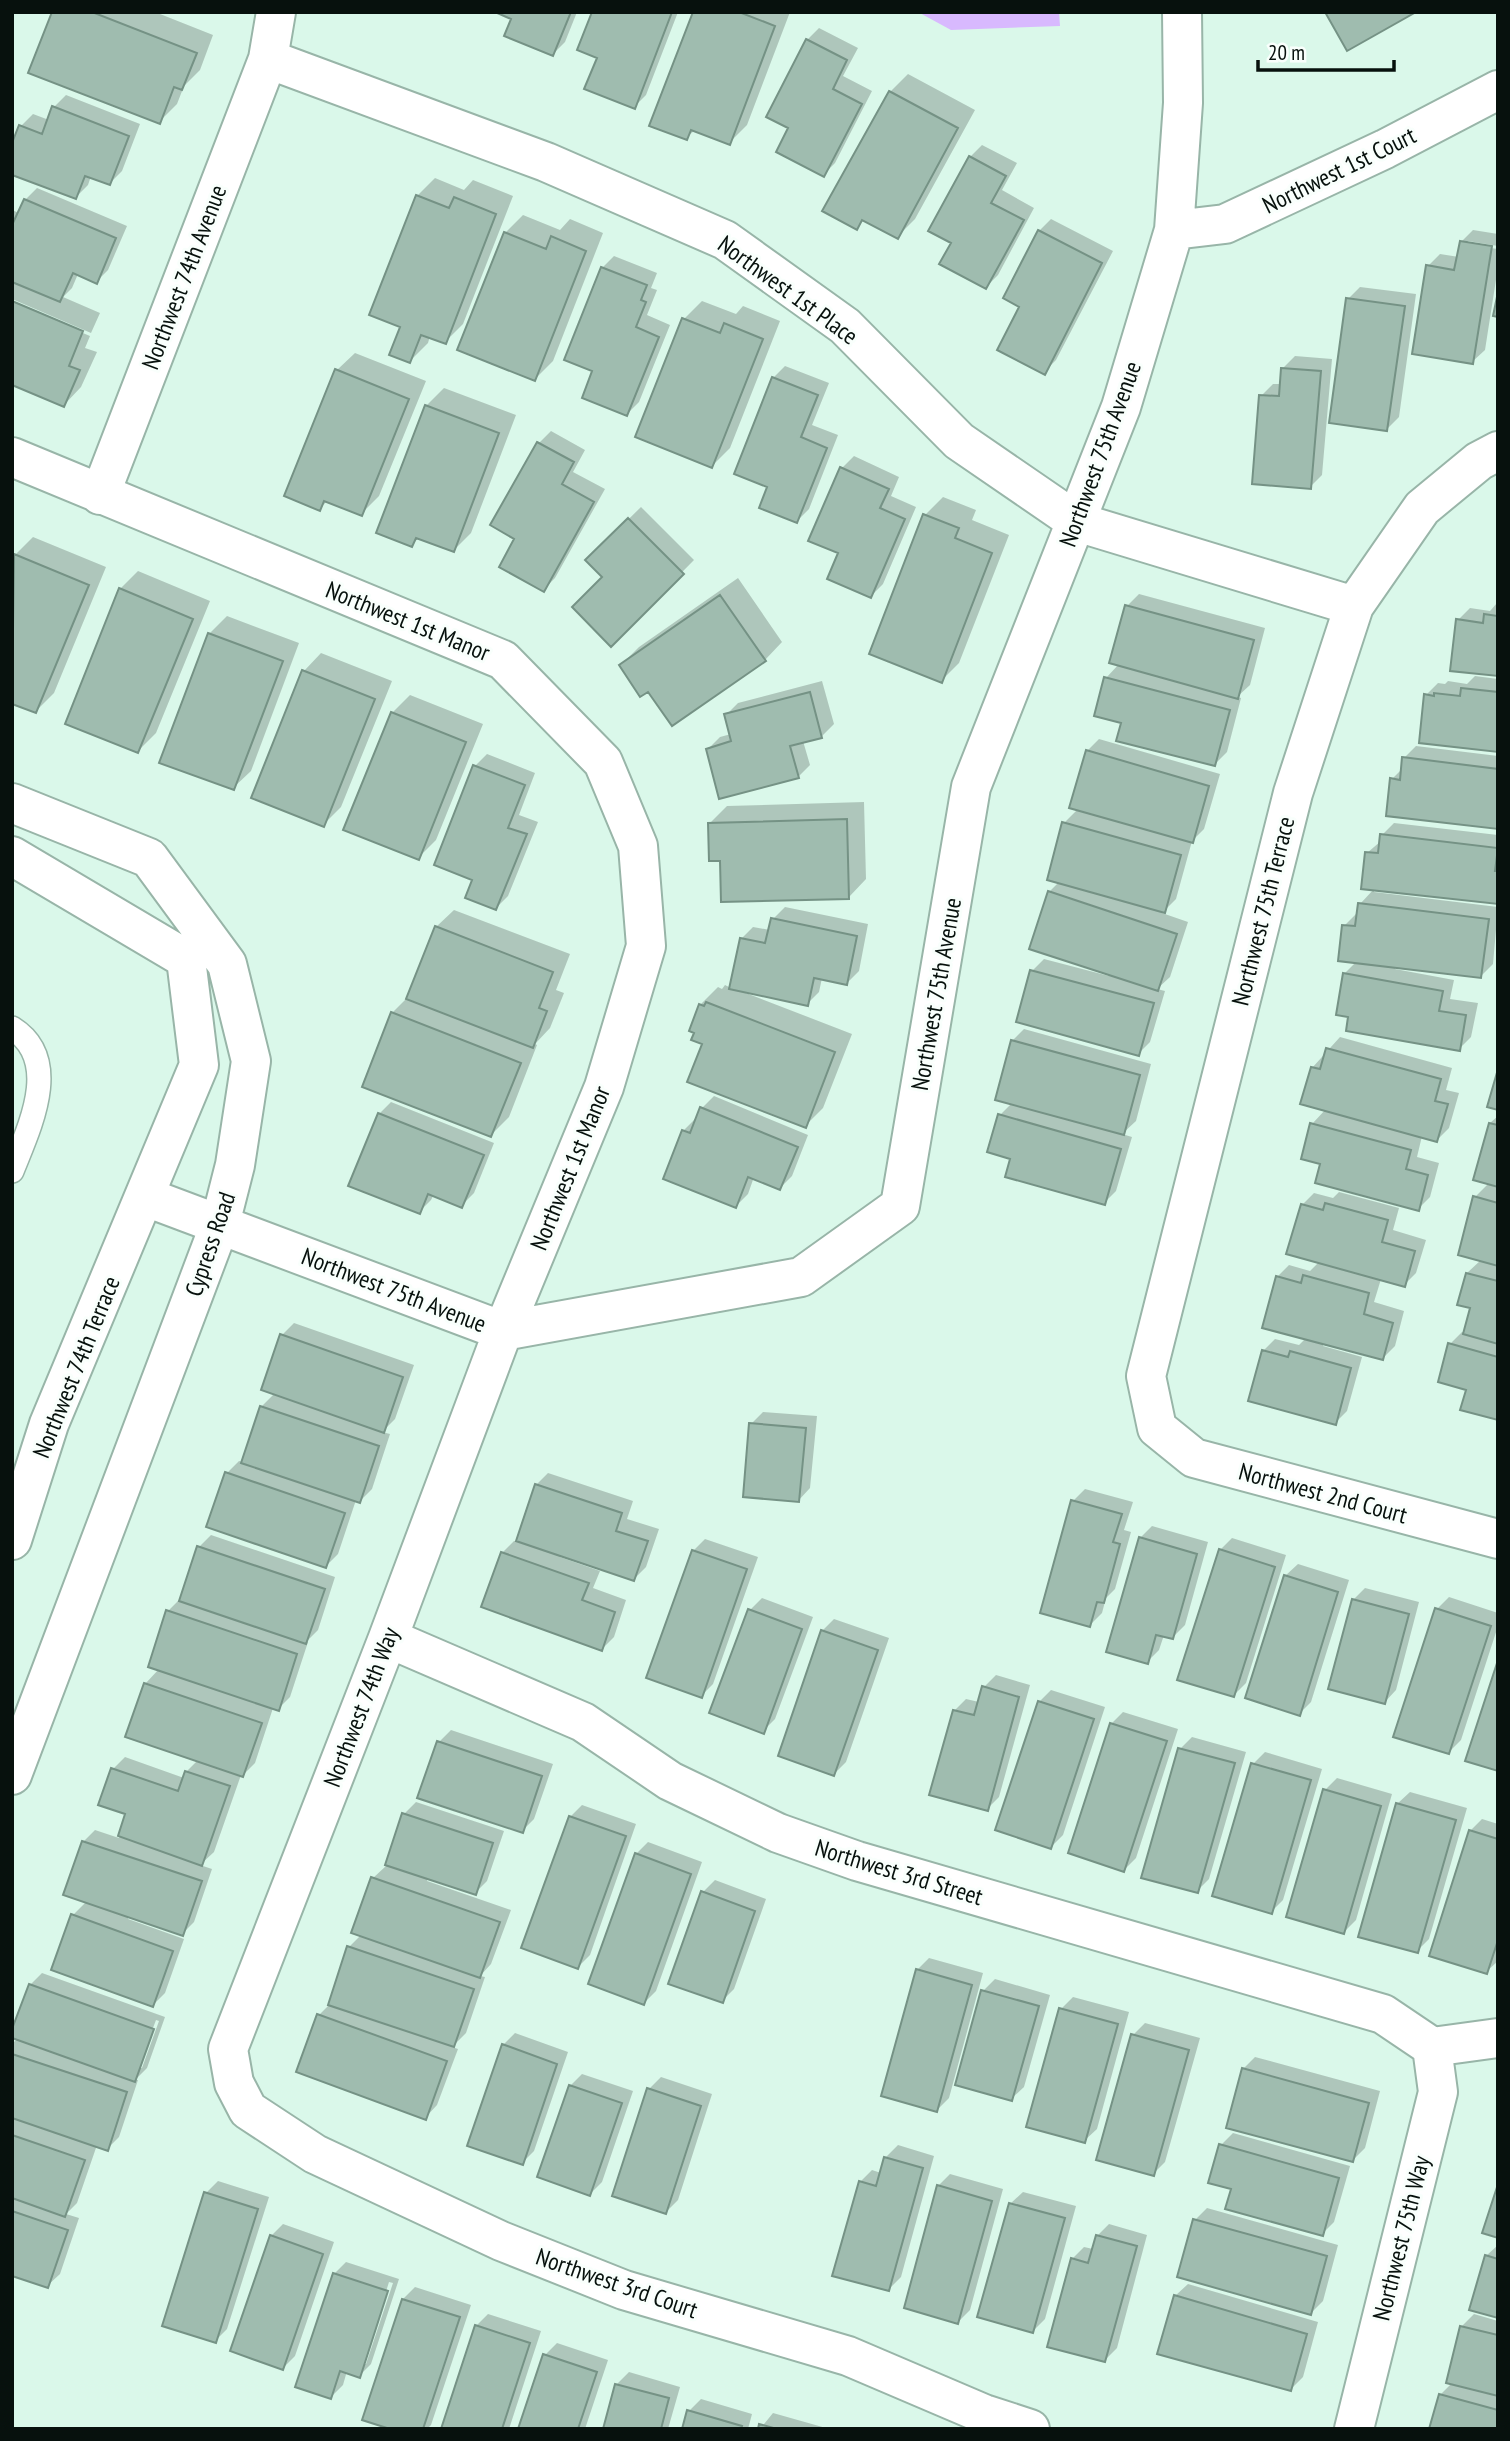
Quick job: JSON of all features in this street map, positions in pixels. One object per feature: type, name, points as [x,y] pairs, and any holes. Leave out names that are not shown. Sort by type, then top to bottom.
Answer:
[{"type":"street","points":[[268,59],[276,12]]},
{"type":"street","name":"Northwest 75th Avenue","points":[[146,1197],[503,1331],[802,1277],[900,1206],[971,787],[1121,407],[1174,230],[1183,103],[1182,12]]},
{"type":"street","name":"Northwest 74th Avenue","points":[[100,495],[268,59]]},
{"type":"street","name":"Northwest 1st Place","points":[[268,59],[545,162],[725,240],[845,326],[959,441],[1077,522],[1354,606]]},
{"type":"street","name":"Northwest 1st Court","points":[[1174,230],[1225,224],[1385,149],[1498,90]]},
{"type":"street","name":"Northwest 75th Terrace","points":[[1157,1428],[1146,1376],[1293,793],[1354,606],[1422,508],[1479,461],[1498,451]]},
{"type":"street","name":"Northwest 1st Manor","points":[[12,457],[503,660],[603,762],[638,846],[646,946],[604,1087],[503,1331]]},
{"type":"street","name":"Cypress Road","points":[[12,803],[149,858],[227,964],[251,1061],[235,1165],[220,1224],[12,1775]]},
{"type":"street","points":[[12,856],[187,959],[199,1065],[146,1197]]},
{"type":"street","name":"Northwest 74th Terrace","points":[[12,1540],[49,1424],[146,1197]]},
{"type":"street","name":"Northwest 74th Way","points":[[234,2083],[228,2049],[388,1638],[503,1331]]},
{"type":"street","name":"Northwest 2nd Court","points":[[1157,1428],[1194,1458],[1498,1539]]},
{"type":"street","name":"Northwest 3rd Street","points":[[388,1638],[583,1722],[670,1781],[778,1833],[857,1861],[1383,2014],[1432,2047]]},
{"type":"street","points":[[1432,2047],[1498,2038]]},
{"type":"street","name":"Northwest 75th Way","points":[[1353,2429],[1438,2092],[1432,2047]]},
{"type":"street","name":"Northwest 3rd Court","points":[[234,2083],[248,2110],[315,2154],[501,2241],[624,2290],[848,2356],[984,2414],[1030,2429]]},
{"type":"lane","points":[[12,1028],[25,1036],[34,1054],[40,1080],[36,1111],[12,1171]]},
{"type":"shaded area","points":[[918,12],[1059,12],[1060,26],[951,30]]},
{"type":"building","points":[[52,12],[92,12],[197,53],[182,90],[174,87],[160,124],[28,73]]},
{"type":"building","points":[[495,12],[571,12],[553,56],[504,36],[511,19]]},
{"type":"building","points":[[592,12],[672,12],[635,109],[584,89],[597,58],[577,50]]},
{"type":"building","points":[[693,12],[739,12],[775,26],[730,145],[691,130],[687,140],[649,126]]},
{"type":"building","points":[[1325,12],[1416,12],[1347,51]]},
{"type":"building","points":[[806,39],[847,60],[833,89],[862,104],[824,177],[776,152],[788,128],[766,117]]},
{"type":"building","points":[[889,91],[958,128],[898,239],[862,220],[857,230],[822,211]]},
{"type":"building","points":[[52,106],[129,136],[110,185],[85,176],[76,199],[12,175],[12,143],[19,125],[42,134]]},
{"type":"building","points":[[969,156],[1006,176],[991,203],[1024,220],[986,289],[939,264],[951,243],[928,231]]},
{"type":"building","points":[[416,195],[449,208],[454,197],[496,214],[446,344],[421,335],[410,363],[389,355],[400,327],[369,315]]},
{"type":"building","points":[[24,199],[116,238],[97,284],[73,273],[60,302],[12,282],[12,225]]},
{"type":"building","points":[[1038,230],[1102,263],[1045,375],[997,350],[1019,307],[1003,298]]},
{"type":"building","points":[[504,232],[546,249],[551,236],[586,251],[535,381],[457,350]]},
{"type":"building","points":[[1460,241],[1492,246],[1473,364],[1412,354],[1426,265],[1454,270]]},
{"type":"building","points":[[601,267],[647,285],[641,300],[646,302],[636,327],[659,337],[627,416],[582,398],[592,371],[564,360]]},
{"type":"building","points":[[1498,292],[1498,317],[1493,316]]},
{"type":"building","points":[[1346,298],[1405,306],[1387,431],[1329,423]]},
{"type":"building","points":[[12,301],[83,331],[69,366],[80,370],[64,407],[12,385]]},
{"type":"building","points":[[682,318],[720,333],[724,323],[763,339],[712,468],[635,437]]},
{"type":"building","points":[[1281,368],[1321,371],[1311,489],[1252,484],[1259,395],[1279,396]]},
{"type":"building","points":[[335,369],[409,399],[362,516],[324,501],[320,511],[284,496]]},
{"type":"building","points":[[772,377],[818,395],[801,437],[827,448],[797,523],[759,508],[767,487],[734,474]]},
{"type":"building","points":[[425,405],[499,433],[454,552],[416,538],[412,547],[376,533]]},
{"type":"building","points":[[537,442],[574,462],[562,484],[594,502],[544,592],[499,567],[514,539],[490,525]]},
{"type":"building","points":[[840,467],[889,489],[880,508],[905,519],[871,598],[827,579],[838,553],[808,541]]},
{"type":"building","points":[[923,514],[959,528],[955,538],[992,553],[942,683],[869,654]]},
{"type":"building","points":[[628,518],[684,574],[611,647],[572,607],[602,577],[585,560]]},
{"type":"building","points":[[14,554],[89,585],[36,713],[12,704]]},
{"type":"building","points":[[119,588],[193,619],[138,753],[65,724]]},
{"type":"building","points":[[720,595],[766,661],[672,726],[648,692],[640,697],[619,665]]},
{"type":"building","points":[[1125,605],[1254,640],[1238,699],[1109,663]]},
{"type":"building","points":[[1484,614],[1498,616],[1498,676],[1450,671],[1456,619],[1483,623]]},
{"type":"building","points":[[208,633],[283,661],[234,790],[159,763]]},
{"type":"building","points":[[302,670],[375,699],[324,827],[251,798]]},
{"type":"building","points":[[1104,677],[1230,710],[1215,766],[1116,741],[1121,723],[1094,716]]},
{"type":"building","points":[[1461,688],[1498,692],[1498,752],[1419,743],[1424,694],[1460,696]]},
{"type":"building","points":[[810,692],[822,738],[790,746],[799,778],[719,799],[706,749],[731,741],[724,714]]},
{"type":"building","points":[[391,712],[466,742],[419,860],[343,830]]},
{"type":"building","points":[[1086,750],[1209,786],[1193,843],[1069,808]]},
{"type":"building","points":[[1402,757],[1498,769],[1498,829],[1386,816],[1390,778],[1400,780]]},
{"type":"building","points":[[473,765],[525,785],[508,828],[527,834],[496,910],[465,898],[472,880],[434,865]]},
{"type":"building","points":[[847,819],[849,899],[721,902],[720,861],[709,861],[708,823]]},
{"type":"building","points":[[1062,822],[1181,855],[1165,913],[1047,880]]},
{"type":"building","points":[[1380,834],[1498,848],[1495,871],[1498,871],[1498,904],[1361,889],[1365,852],[1378,853]]},
{"type":"building","points":[[1048,891],[1177,934],[1158,991],[1029,949]]},
{"type":"building","points":[[1358,903],[1489,919],[1481,978],[1338,961],[1342,925],[1355,926]]},
{"type":"building","points":[[771,918],[857,936],[847,985],[814,978],[808,1006],[729,989],[740,938],[765,943]]},
{"type":"building","points":[[435,926],[553,972],[539,1008],[547,1011],[533,1048],[406,999]]},
{"type":"building","points":[[1030,970],[1154,1003],[1139,1056],[1016,1022]]},
{"type":"building","points":[[1343,973],[1443,991],[1439,1011],[1466,1015],[1460,1051],[1346,1031],[1348,1017],[1336,1015]]},
{"type":"building","points":[[706,1002],[835,1052],[806,1128],[687,1082],[702,1044],[691,1040],[694,1033],[689,1031],[699,1004],[704,1006]]},
{"type":"building","points":[[391,1012],[521,1063],[491,1137],[362,1087]]},
{"type":"building","points":[[1011,1040],[1140,1075],[1124,1135],[995,1100]]},
{"type":"building","points":[[1326,1048],[1441,1079],[1435,1101],[1448,1104],[1437,1142],[1300,1104],[1311,1067],[1320,1069]]},
{"type":"building","points":[[1498,1069],[1498,1110],[1487,1107]]},
{"type":"building","points":[[700,1107],[798,1147],[780,1190],[748,1177],[736,1208],[663,1179],[682,1130],[690,1133]]},
{"type":"building","points":[[378,1113],[484,1155],[462,1208],[428,1194],[420,1214],[348,1186]]},
{"type":"building","points":[[998,1114],[1121,1149],[1105,1205],[1005,1177],[1010,1159],[987,1152]]},
{"type":"building","points":[[1310,1123],[1411,1150],[1406,1169],[1428,1175],[1419,1211],[1315,1183],[1320,1164],[1301,1159]]},
{"type":"building","points":[[1489,1123],[1498,1125],[1498,1187],[1473,1180]]},
{"type":"building","points":[[1473,1196],[1498,1203],[1498,1266],[1458,1255]]},
{"type":"building","points":[[1325,1203],[1388,1220],[1382,1242],[1415,1251],[1405,1287],[1286,1254],[1301,1204],[1323,1210]]},
{"type":"building","points":[[1466,1273],[1498,1281],[1498,1344],[1463,1334],[1470,1308],[1457,1305]]},
{"type":"building","points":[[1303,1275],[1369,1293],[1364,1314],[1393,1323],[1383,1360],[1262,1328],[1276,1276],[1301,1283]]},
{"type":"building","points":[[280,1334],[403,1377],[384,1433],[261,1390]]},
{"type":"building","points":[[1448,1343],[1498,1357],[1498,1420],[1460,1410],[1466,1390],[1438,1382]]},
{"type":"building","points":[[1262,1350],[1288,1357],[1290,1351],[1351,1368],[1336,1425],[1248,1401]]},
{"type":"building","points":[[260,1406],[379,1446],[360,1503],[241,1463]]},
{"type":"building","points":[[749,1423],[806,1428],[799,1502],[743,1497]]},
{"type":"building","points":[[225,1472],[345,1513],[326,1568],[206,1527]]},
{"type":"building","points":[[535,1484],[622,1513],[616,1531],[648,1541],[634,1581],[516,1541]]},
{"type":"building","points":[[1071,1500],[1122,1514],[1113,1542],[1120,1544],[1104,1603],[1097,1602],[1090,1627],[1040,1613]]},
{"type":"building","points":[[1139,1537],[1197,1554],[1173,1639],[1156,1635],[1148,1664],[1106,1652]]},
{"type":"building","points":[[197,1546],[325,1589],[306,1644],[179,1601]]},
{"type":"building","points":[[1219,1549],[1275,1567],[1234,1697],[1177,1680]]},
{"type":"building","points":[[692,1550],[747,1569],[702,1698],[646,1678]]},
{"type":"building","points":[[501,1552],[589,1583],[582,1600],[615,1612],[602,1651],[481,1607]]},
{"type":"building","points":[[1284,1575],[1338,1592],[1300,1716],[1245,1698]]},
{"type":"building","points":[[1352,1599],[1409,1614],[1385,1704],[1328,1689]]},
{"type":"building","points":[[1435,1608],[1491,1626],[1449,1754],[1393,1737]]},
{"type":"building","points":[[748,1609],[802,1629],[764,1734],[709,1713]]},
{"type":"building","points":[[166,1610],[297,1654],[279,1711],[148,1667]]},
{"type":"building","points":[[821,1630],[878,1650],[834,1776],[778,1756]]},
{"type":"building","points":[[1498,1660],[1498,1771],[1465,1761]]},
{"type":"building","points":[[144,1683],[262,1723],[243,1777],[125,1737]]},
{"type":"building","points":[[982,1686],[1019,1697],[988,1811],[929,1795],[953,1710],[974,1715]]},
{"type":"building","points":[[1038,1701],[1094,1719],[1051,1849],[995,1830]]},
{"type":"building","points":[[1110,1723],[1167,1741],[1124,1872],[1068,1853]]},
{"type":"building","points":[[437,1741],[542,1776],[523,1833],[417,1798]]},
{"type":"building","points":[[1178,1748],[1235,1763],[1198,1893],[1141,1878]]},
{"type":"building","points":[[1251,1763],[1311,1780],[1272,1914],[1212,1896]]},
{"type":"building","points":[[111,1768],[178,1791],[185,1771],[230,1786],[202,1866],[118,1836],[125,1814],[98,1805]]},
{"type":"building","points":[[1323,1789],[1381,1806],[1344,1934],[1286,1917]]},
{"type":"building","points":[[1396,1803],[1456,1820],[1418,1953],[1358,1937]]},
{"type":"building","points":[[402,1813],[493,1843],[476,1895],[385,1865]]},
{"type":"building","points":[[569,1816],[626,1836],[578,1969],[521,1948]]},
{"type":"building","points":[[1469,1830],[1498,1839],[1498,1940],[1487,1974],[1429,1956]]},
{"type":"building","points":[[82,1841],[202,1881],[183,1936],[63,1895]]},
{"type":"building","points":[[635,1853],[691,1874],[644,2005],[588,1984]]},
{"type":"building","points":[[371,1877],[500,1922],[480,1978],[351,1933]]},
{"type":"building","points":[[701,1891],[755,1911],[723,2003],[668,1984]]},
{"type":"building","points":[[71,1914],[173,1951],[153,2007],[51,1970]]},
{"type":"building","points":[[347,1946],[474,1989],[454,2047],[328,2005]]},
{"type":"building","points":[[916,1969],[972,1985],[937,2112],[881,2096]]},
{"type":"building","points":[[29,1984],[154,2029],[135,2082],[12,2038],[12,2029]]},
{"type":"building","points":[[981,1990],[1039,2006],[1012,2101],[955,2085]]},
{"type":"building","points":[[1059,2008],[1118,2024],[1085,2143],[1026,2127]]},
{"type":"building","points":[[317,2014],[447,2061],[426,2120],[296,2072]]},
{"type":"building","points":[[1131,2034],[1189,2050],[1154,2176],[1096,2160]]},
{"type":"building","points":[[502,2044],[557,2064],[523,2165],[467,2146]]},
{"type":"building","points":[[12,2054],[127,2092],[108,2151],[12,2118]]},
{"type":"building","points":[[1242,2068],[1369,2103],[1353,2162],[1226,2128]]},
{"type":"building","points":[[569,2085],[622,2103],[590,2196],[537,2177]]},
{"type":"building","points":[[647,2088],[701,2106],[666,2214],[612,2196]]},
{"type":"building","points":[[12,2135],[85,2160],[65,2217],[12,2198]]},
{"type":"building","points":[[1219,2144],[1339,2178],[1323,2236],[1225,2209],[1231,2189],[1208,2183]]},
{"type":"building","points":[[884,2157],[923,2168],[889,2291],[832,2276],[859,2181],[876,2186]]},
{"type":"building","points":[[1498,2184],[1498,2238],[1482,2233]]},
{"type":"building","points":[[937,2185],[992,2201],[958,2324],[904,2308]]},
{"type":"building","points":[[204,2192],[258,2209],[216,2343],[162,2326]]},
{"type":"building","points":[[1009,2203],[1065,2218],[1033,2333],[977,2317]]},
{"type":"building","points":[[12,2211],[68,2230],[48,2288],[12,2276]]},
{"type":"building","points":[[1193,2219],[1327,2256],[1311,2315],[1177,2277]]},
{"type":"building","points":[[270,2235],[323,2254],[283,2370],[230,2351]]},
{"type":"building","points":[[1096,2235],[1137,2246],[1105,2362],[1047,2347],[1071,2258],[1088,2263]]},
{"type":"building","points":[[1485,2255],[1498,2259],[1498,2318],[1469,2310]]},
{"type":"building","points":[[333,2273],[388,2291],[360,2378],[340,2371],[331,2399],[295,2387]]},
{"type":"building","points":[[1174,2295],[1307,2334],[1291,2391],[1157,2354]]},
{"type":"building","points":[[402,2299],[460,2317],[423,2429],[390,2429],[362,2420]]},
{"type":"building","points":[[475,2325],[530,2343],[502,2429],[441,2429]]},
{"type":"building","points":[[1460,2326],[1498,2335],[1498,2396],[1446,2383]]},
{"type":"building","points":[[543,2354],[597,2372],[578,2429],[518,2429]]},
{"type":"building","points":[[615,2384],[669,2398],[661,2429],[603,2429]]},
{"type":"building","points":[[1439,2394],[1498,2410],[1498,2429],[1429,2429]]},
{"type":"building","points":[[687,2410],[742,2426],[741,2429],[682,2429]]},
{"type":"building","points":[[759,2424],[777,2429],[758,2429]]}]
